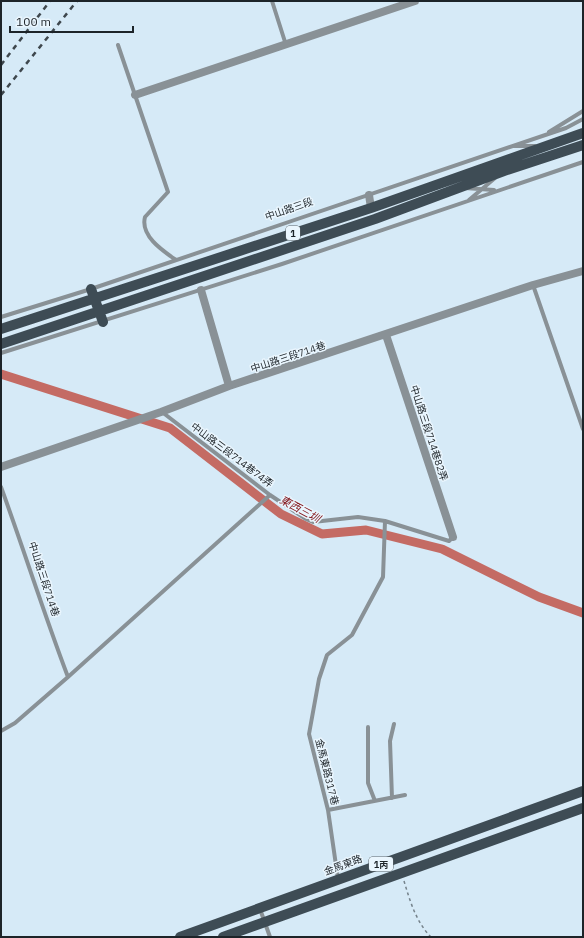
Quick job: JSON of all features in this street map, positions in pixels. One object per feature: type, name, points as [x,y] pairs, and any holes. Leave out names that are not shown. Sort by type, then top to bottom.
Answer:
[{"type":"main road","name":"1","points":[[1,329],[94,300],[371,208],[583,133]]},
{"type":"main road","name":"1","points":[[1,344],[463,188],[504,172],[583,145]]},
{"type":"main road","points":[[91,289],[103,322]]},
{"type":"main road","name":"金馬東路","points":[[180,937],[583,791]]},
{"type":"main road","name":"1丙","points":[[223,937],[583,808]]},
{"type":"street","points":[[135,95],[286,46],[415,1]]},
{"type":"street","points":[[369,195],[371,208]]},
{"type":"street","name":"中山路三段714巷","points":[[1,467],[161,412],[229,386],[533,285],[583,271]]},
{"type":"street","points":[[201,290],[229,386]]},
{"type":"street","name":"中山路三段714巷82弄","points":[[386,335],[453,537]]},
{"type":"lane","points":[[272,1],[286,46]]},
{"type":"lane","points":[[118,45],[168,192],[145,217],[145,228],[154,241],[176,260]]},
{"type":"lane","points":[[544,135],[583,111]]},
{"type":"lane","name":"中山路三段","points":[[1,317],[91,289],[566,128],[583,119]]},
{"type":"lane","points":[[510,146],[548,146]]},
{"type":"lane","points":[[1,353],[201,290],[583,162]]},
{"type":"lane","points":[[468,201],[504,172]]},
{"type":"lane","points":[[463,188],[499,190]]},
{"type":"lane","points":[[533,285],[583,429]]},
{"type":"lane","name":"中山路三段714巷74弄","points":[[161,412],[270,495],[313,522],[358,517],[385,521],[449,541],[453,537]]},
{"type":"lane","name":"中山路三段714巷","points":[[1,487],[50,630],[68,677]]},
{"type":"lane","points":[[1,731],[15,723],[68,677],[270,495]]},
{"type":"lane","name":"金馬東路317巷","points":[[338,880],[328,810],[310,734],[319,679],[326,655],[352,635],[383,576],[385,521]]},
{"type":"lane","points":[[392,798],[390,741],[394,724]]},
{"type":"lane","points":[[368,727],[368,783],[375,801]]},
{"type":"lane","points":[[328,810],[405,795]]},
{"type":"lane","points":[[260,908],[270,937]]},
{"type":"path","points":[[401,874],[411,904],[424,930],[431,937]]},
{"type":"waterway","name":"東西三圳","points":[[1,374],[170,428],[281,514],[322,534],[366,530],[442,549],[539,597],[583,613]]},
{"type":"railway","points":[[1,65],[50,1]]},
{"type":"railway","points":[[1,95],[77,1]]}]
